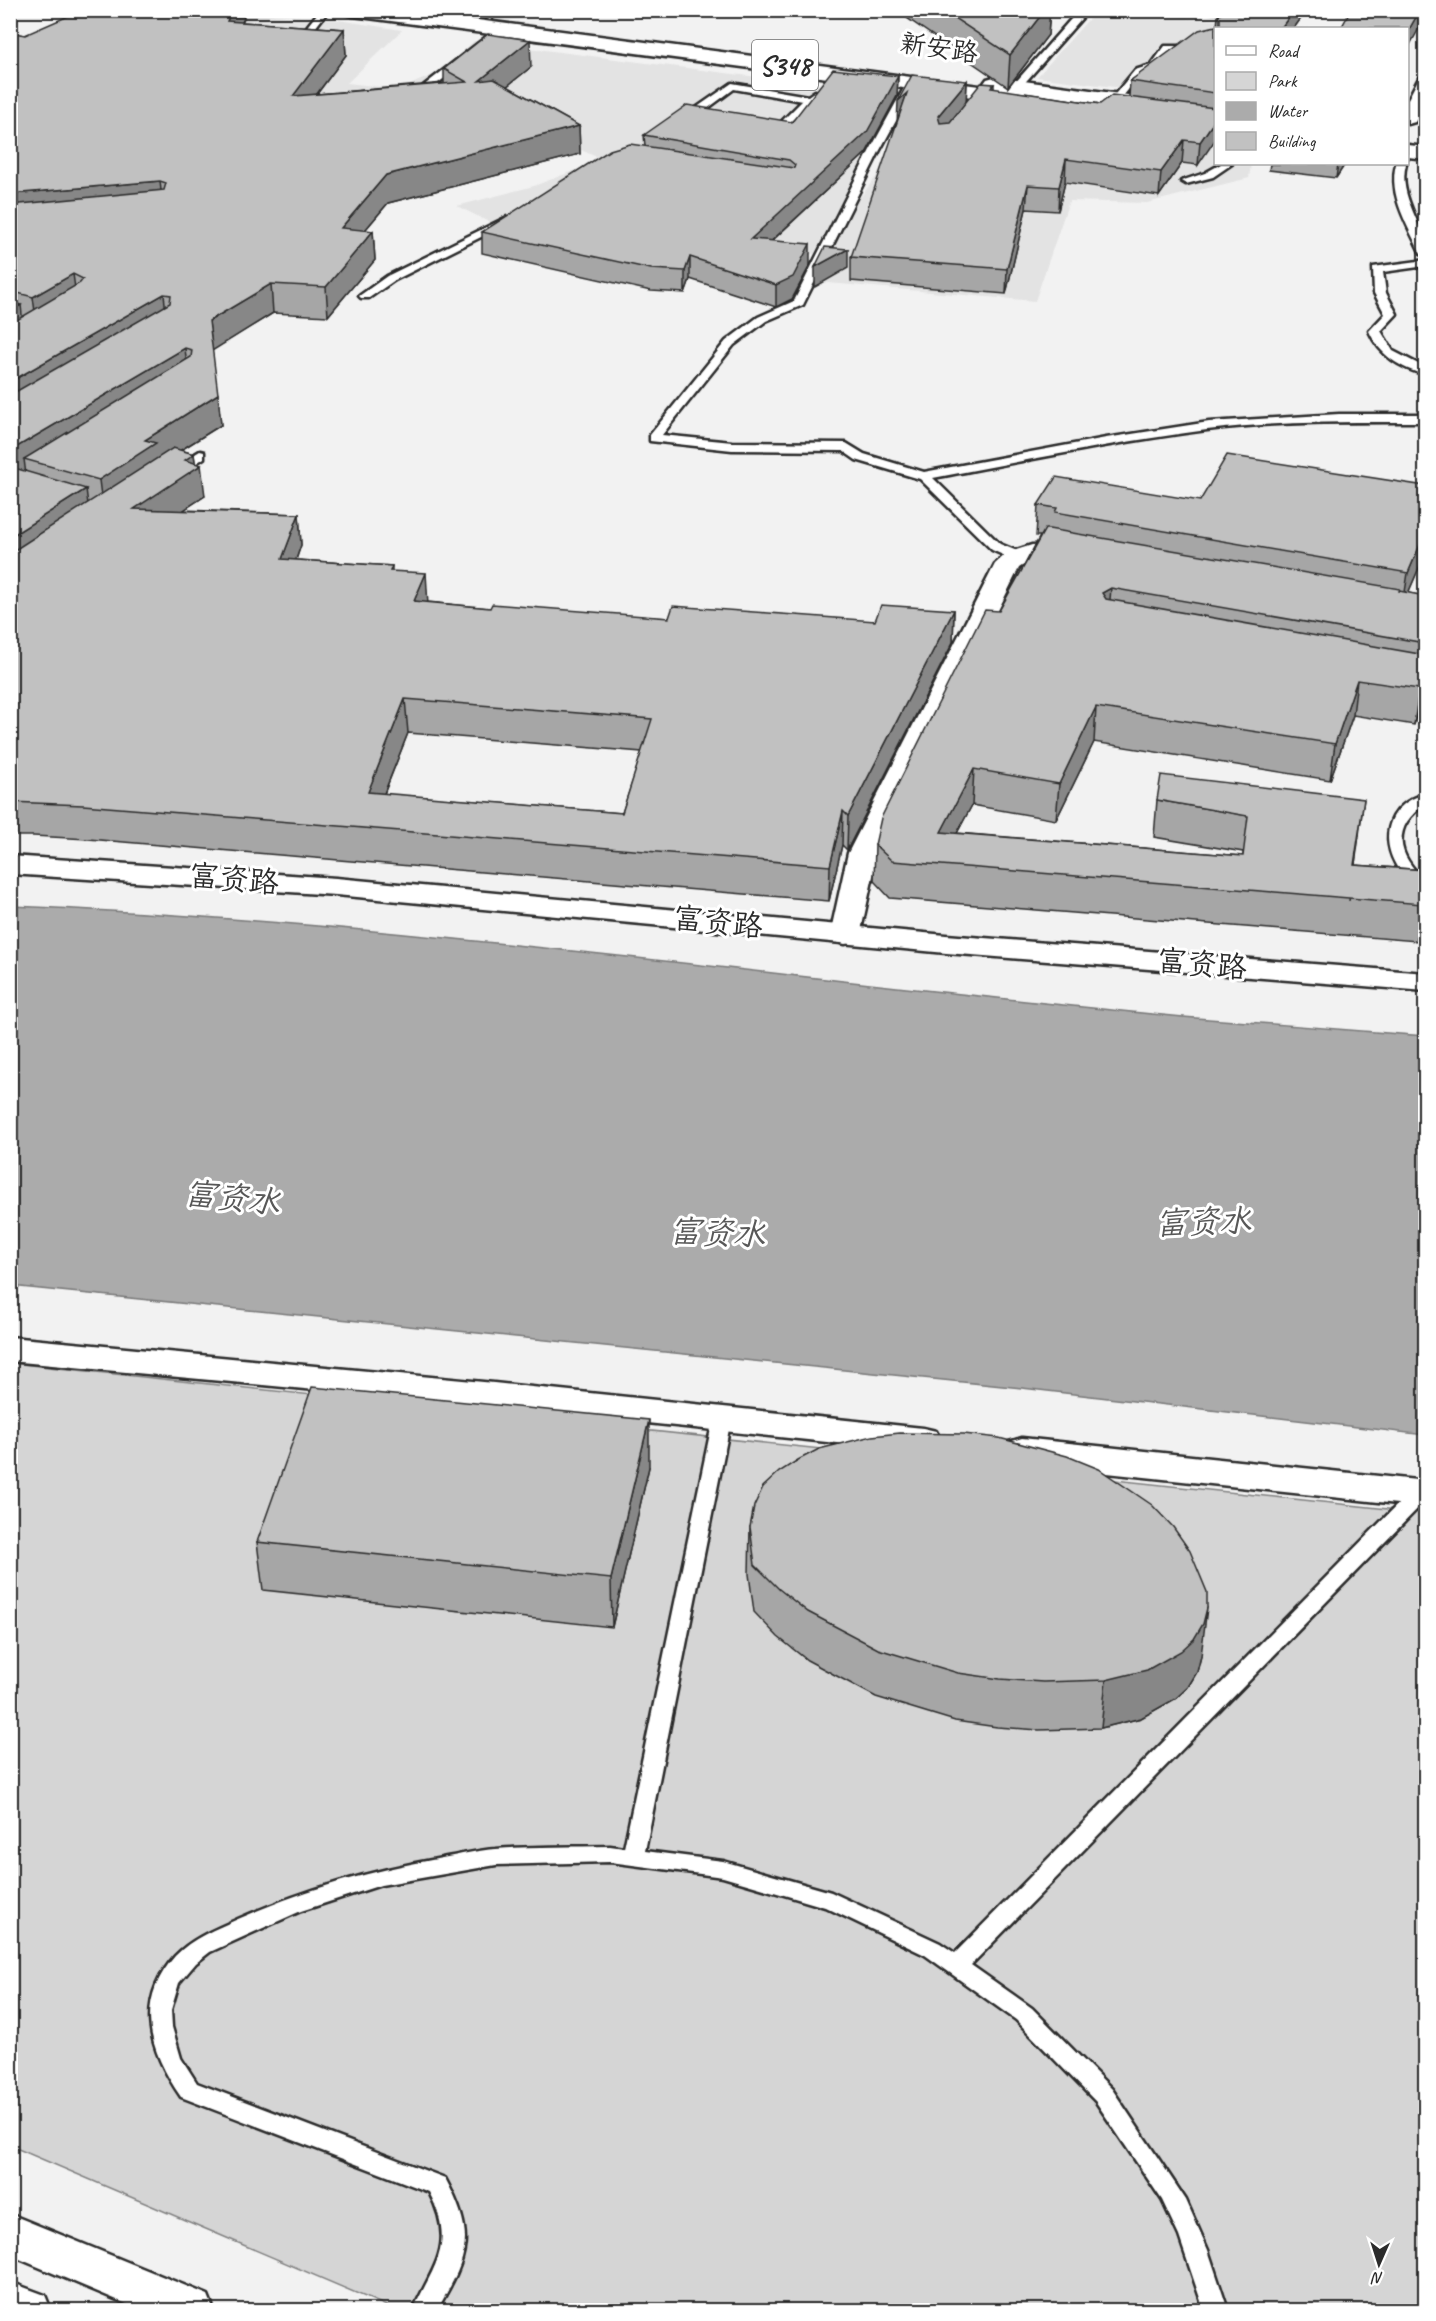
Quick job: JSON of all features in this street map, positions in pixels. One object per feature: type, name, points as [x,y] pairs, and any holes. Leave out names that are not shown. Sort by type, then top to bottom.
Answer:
[{"type":"street","name":"新安路","points":[[353,10],[496,19],[1214,113]]},
{"type":"street","name":"新安路","points":[[440,10],[830,79],[912,83],[979,97],[1214,124]]},
{"type":"street","points":[[1409,114],[1425,82]]},
{"type":"street","points":[[1409,139],[1425,141]]},
{"type":"street","points":[[1409,151],[1425,153]]},
{"type":"street","points":[[845,935],[863,853],[1008,564],[1017,556],[1047,552],[1104,561]]},
{"type":"street","name":"富资路","points":[[10,865],[162,873],[424,894],[845,935],[1425,982]]},
{"type":"street","points":[[10,1348],[959,1444]]},
{"type":"street","points":[[995,1448],[1423,1493]]},
{"type":"street","points":[[10,2234],[191,2310]]},
{"type":"street","points":[[10,2303],[28,2310]]},
{"type":"lane","points":[[301,40],[325,10]]},
{"type":"lane","points":[[1017,86],[1085,10]]},
{"type":"lane","points":[[422,92],[496,19]]},
{"type":"lane","points":[[1116,99],[1138,72],[1154,67],[1168,48],[1186,49],[1214,43]]},
{"type":"lane","points":[[755,128],[777,131],[830,79]]},
{"type":"lane","points":[[912,83],[874,150],[799,303],[762,319],[730,343],[654,438],[732,446],[846,447],[860,457],[924,476],[1106,442],[1209,426],[1339,418],[1425,418]]},
{"type":"lane","points":[[679,124],[694,118],[732,86],[810,99]]},
{"type":"lane","points":[[1186,181],[1209,175],[1225,165]]},
{"type":"lane","points":[[1400,165],[1396,174],[1399,190],[1425,254]]},
{"type":"lane","points":[[365,296],[391,278],[520,214]]},
{"type":"lane","points":[[1425,263],[1377,269],[1380,293],[1391,314],[1375,331],[1380,345],[1390,356],[1425,372]]},
{"type":"lane","points":[[162,480],[200,454]]},
{"type":"lane","points":[[924,476],[996,547],[1017,556]]},
{"type":"lane","points":[[1425,798],[1406,811],[1393,834],[1393,847],[1398,861],[1425,888]]},
{"type":"lane","points":[[633,1856],[722,1419]]},
{"type":"lane","points":[[958,1964],[1423,1493]]},
{"type":"lane","points":[[426,2310],[451,2264],[455,2244],[455,2224],[438,2186],[189,2090],[173,2071],[164,2049],[159,2026],[164,1991],[181,1964],[207,1944],[281,1909],[346,1886],[413,1869],[482,1858],[551,1853],[633,1856],[687,1862],[742,1873],[819,1896],[881,1921],[958,1964],[996,1991],[1048,2034],[1095,2082],[1136,2136],[1172,2195],[1200,2258],[1216,2310]]},
{"type":"shaded area","points":[[189,11],[252,13],[338,20],[402,30],[347,83],[400,89],[442,71],[474,41],[900,95],[814,254],[682,233],[507,231],[457,206],[534,186],[591,164],[599,158],[545,134],[11,63]]},
{"type":"shaded area","points":[[1096,11],[1182,11],[1188,18],[1299,27],[1214,27],[1214,100],[1037,77]]},
{"type":"shaded area","points":[[913,99],[1214,140],[1214,165],[1251,165],[1249,178],[1147,203],[1069,201],[1035,301],[817,282],[854,205],[876,177]]},
{"type":"green space","points":[[11,1363],[1425,1513],[1425,2310],[396,2310],[11,2146]]},
{"type":"water","name":"富资水","points":[[11,906],[158,914],[451,938],[1183,1017],[1425,1036],[1425,1435],[1022,1388],[11,1286]]},
{"type":"building","points":[[82,10],[232,10],[227,21],[344,29],[293,96],[467,82],[444,69],[488,34],[530,40],[479,81],[494,79],[579,126],[386,175],[341,228],[373,231],[326,287],[271,284],[209,321],[218,394],[145,440],[156,443],[99,480],[24,459],[191,357],[192,350],[185,348],[10,451],[10,395],[170,303],[171,295],[164,294],[10,382],[10,324],[80,283],[83,279],[73,274],[33,297],[10,291],[10,205],[164,190],[166,183],[160,181],[10,194],[10,32],[25,35]]},
{"type":"building","points":[[942,10],[1045,10],[1010,55]]},
{"type":"building","points":[[1225,10],[1294,10],[1282,27],[1214,27],[1214,93],[1130,81],[1199,30],[1220,25],[1218,16]]},
{"type":"building","points":[[1351,10],[1420,10],[1409,29],[1409,27],[1342,27]]},
{"type":"building","points":[[833,69],[898,76],[867,132],[751,239],[810,244],[793,277],[776,285],[690,257],[685,271],[651,269],[482,232],[610,150],[630,144],[794,168],[795,165],[789,160],[644,135],[687,105],[792,122]]},
{"type":"building","points":[[912,75],[967,81],[938,116],[940,123],[950,122],[981,83],[994,84],[991,88],[1100,104],[1112,95],[1214,108],[1214,121],[1200,142],[1184,140],[1161,172],[1066,159],[1059,187],[1028,185],[1007,269],[851,257],[907,93],[898,101]]},
{"type":"building","points":[[825,247],[848,249],[815,267]]},
{"type":"building","points":[[10,302],[21,305],[10,311]]},
{"type":"building","points":[[173,448],[194,454],[185,460],[201,465],[134,509],[299,514],[282,559],[392,566],[390,571],[426,573],[414,601],[490,608],[492,604],[669,618],[673,606],[875,621],[881,605],[954,610],[848,816],[843,811],[830,866],[83,805],[10,802],[10,553]],"holes":[[[405,699],[652,719],[622,813],[368,792]]]},
{"type":"building","points":[[1227,455],[1425,486],[1425,533],[1408,573],[1055,512],[1057,508],[1038,505],[1056,477],[1200,501]]},
{"type":"building","points":[[11,467],[86,489],[10,537]]},
{"type":"building","points":[[1045,529],[1400,589],[1399,591],[1425,596],[1425,643],[1111,588],[1102,593],[1106,599],[1425,655],[1425,668],[1419,689],[1357,680],[1335,744],[1096,707],[1059,784],[974,769],[941,832],[1243,856],[1248,816],[1157,800],[1161,775],[1364,799],[1354,865],[1425,870],[1425,900],[1422,900],[1422,904],[892,861],[875,845],[881,818],[985,610],[999,611]]},
{"type":"building","points":[[312,1387],[649,1420],[611,1579],[257,1542]]},
{"type":"building","points":[[900,1433],[964,1434],[999,1438],[1067,1456],[1099,1469],[1152,1505],[1173,1527],[1190,1551],[1207,1592],[1207,1608],[1203,1624],[1194,1639],[1181,1651],[1147,1670],[1106,1680],[1043,1682],[1000,1679],[958,1673],[878,1649],[808,1612],[779,1589],[755,1565],[750,1527],[754,1506],[763,1487],[779,1472],[819,1449],[872,1436]]}]
